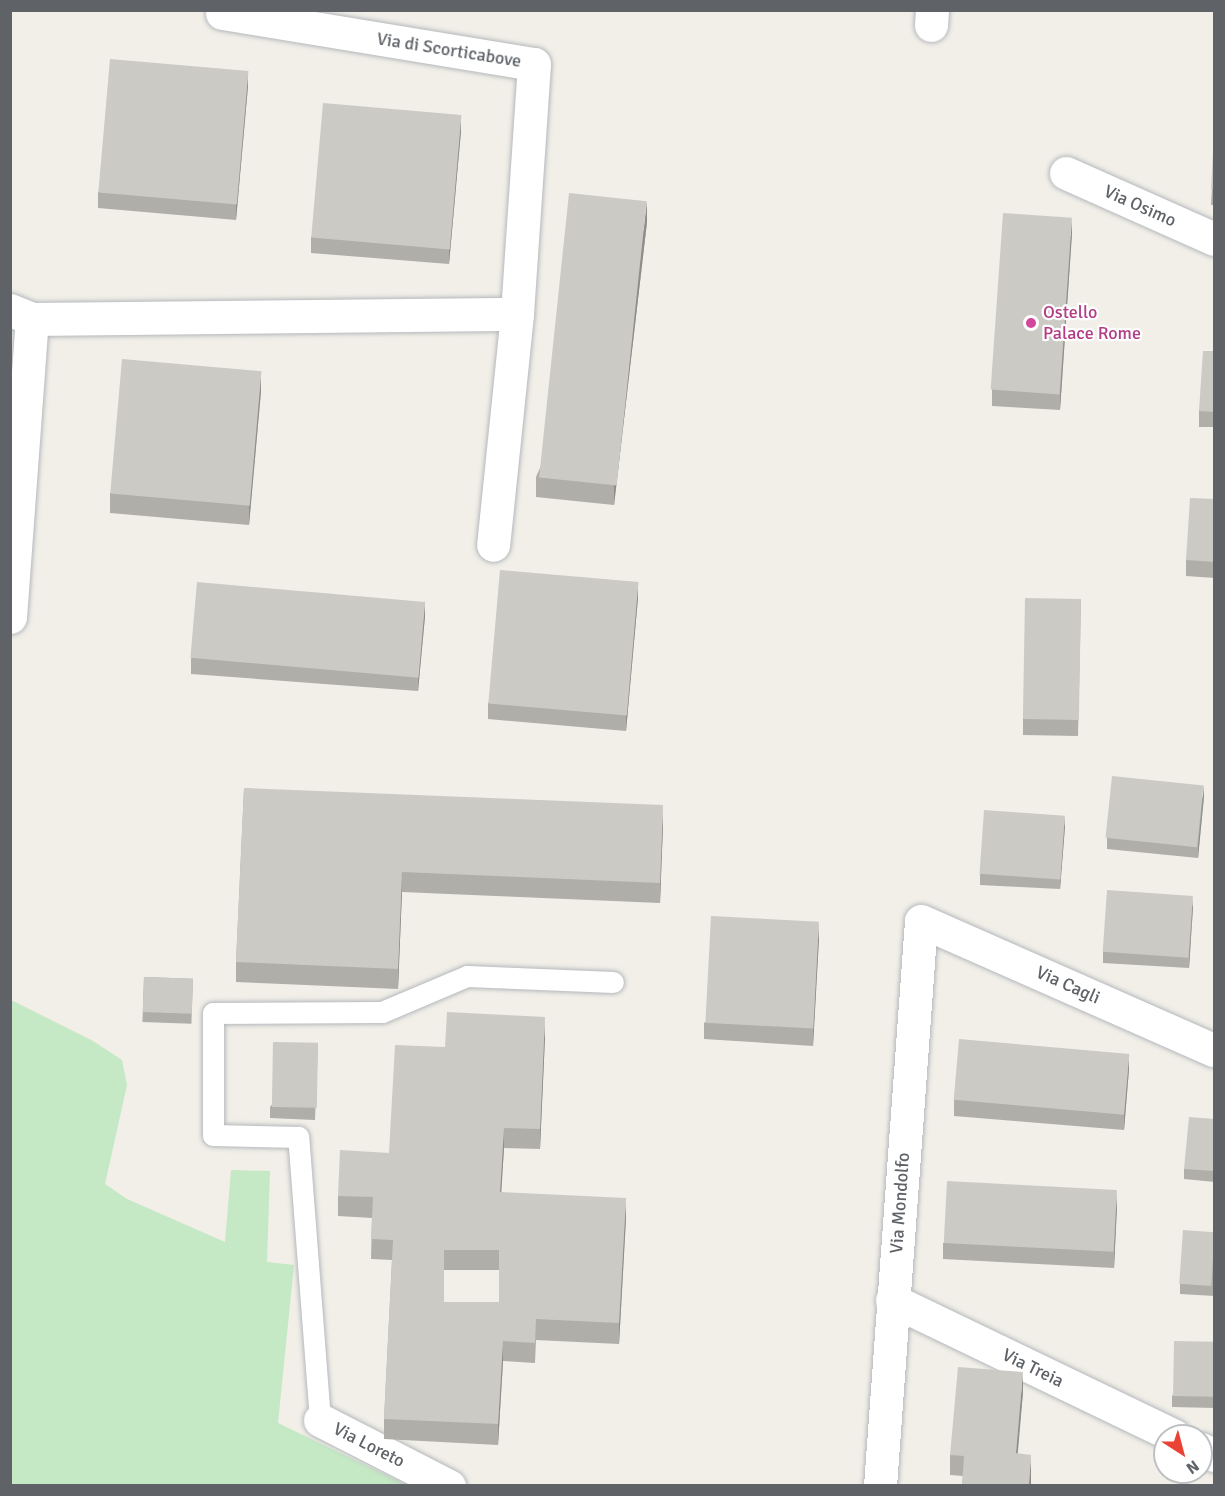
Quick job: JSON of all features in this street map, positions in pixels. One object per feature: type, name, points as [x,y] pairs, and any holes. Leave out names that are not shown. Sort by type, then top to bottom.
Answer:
[{"type":"street","name":"Via di Scorticabove","points":[[222,13],[534,64],[517,315],[493,545]]},
{"type":"street","name":"Via Osimo","points":[[1066,173],[1215,239]]},
{"type":"street","points":[[10,617],[21,314],[517,315]]},
{"type":"street","name":"Via Cagli","points":[[921,921],[1215,1050]]},
{"type":"street","name":"Via Mondolfo","points":[[880,1485],[921,921]]},
{"type":"street","name":"Via Treia","points":[[892,1300],[1153,1426]]},
{"type":"street","name":"Via Loreto","points":[[320,1420],[449,1485]]},
{"type":"lane","points":[[320,1420],[298,1137],[213,1135],[213,1013],[382,1012],[467,976],[613,982]]},
{"type":"green space","points":[[11,1000],[93,1041],[122,1060],[127,1085],[105,1184],[127,1199],[225,1242],[231,1170],[270,1171],[267,1262],[294,1265],[278,1423],[407,1485],[11,1485]]},
{"type":"building","points":[[110,59],[248,71],[237,205],[98,192]]},
{"type":"building","points":[[323,103],[461,115],[450,250],[311,237]]},
{"type":"building","points":[[1214,133],[1215,189],[1211,189]]},
{"type":"building","points":[[569,193],[647,201],[617,486],[539,477]]},
{"type":"building","points":[[1003,213],[1072,218],[1059,394],[991,390]]},
{"type":"building","points":[[1203,351],[1215,351],[1215,412],[1199,411]]},
{"type":"building","points":[[122,359],[261,371],[250,506],[110,493]]},
{"type":"building","points":[[1190,498],[1215,499],[1215,562],[1186,560]]},
{"type":"building","points":[[500,570],[638,582],[627,716],[488,703]]},
{"type":"building","points":[[197,582],[425,602],[419,678],[190,658]]},
{"type":"building","points":[[1025,598],[1081,599],[1079,720],[1023,719]]},
{"type":"building","points":[[1112,776],[1203,786],[1197,847],[1106,838]]},
{"type":"building","points":[[244,788],[663,805],[660,883],[402,872],[398,969],[236,962]]},
{"type":"building","points":[[984,810],[1065,816],[1060,879],[980,874]]},
{"type":"building","points":[[1107,890],[1193,896],[1188,958],[1103,952]]},
{"type":"building","points":[[711,916],[819,922],[813,1029],[705,1023]]},
{"type":"building","points":[[144,977],[193,979],[192,1014],[143,1012]]},
{"type":"building","points":[[447,1012],[545,1017],[540,1129],[504,1128],[500,1192],[626,1198],[619,1323],[536,1319],[535,1343],[503,1341],[498,1424],[384,1419],[393,1240],[371,1239],[373,1197],[338,1196],[340,1150],[389,1153],[395,1045],[445,1047]],"holes":[[[444,1250],[499,1250],[499,1302],[444,1302]]]},
{"type":"building","points":[[959,1039],[1129,1054],[1124,1115],[954,1100]]},
{"type":"building","points":[[273,1042],[318,1043],[317,1108],[272,1107]]},
{"type":"building","points":[[1189,1117],[1215,1119],[1215,1171],[1184,1169]]},
{"type":"building","points":[[947,1181],[1117,1190],[1114,1252],[944,1243]]},
{"type":"building","points":[[1183,1230],[1214,1232],[1211,1286],[1179,1284]]},
{"type":"building","points":[[1174,1341],[1214,1342],[1214,1397],[1173,1396]]},
{"type":"building","points":[[958,1367],[1023,1372],[1016,1453],[1031,1455],[1029,1485],[962,1485],[964,1456],[950,1455]]},
{"type":"place","name":"Ostello Palace Rome","points":[[1031,323]]}]
